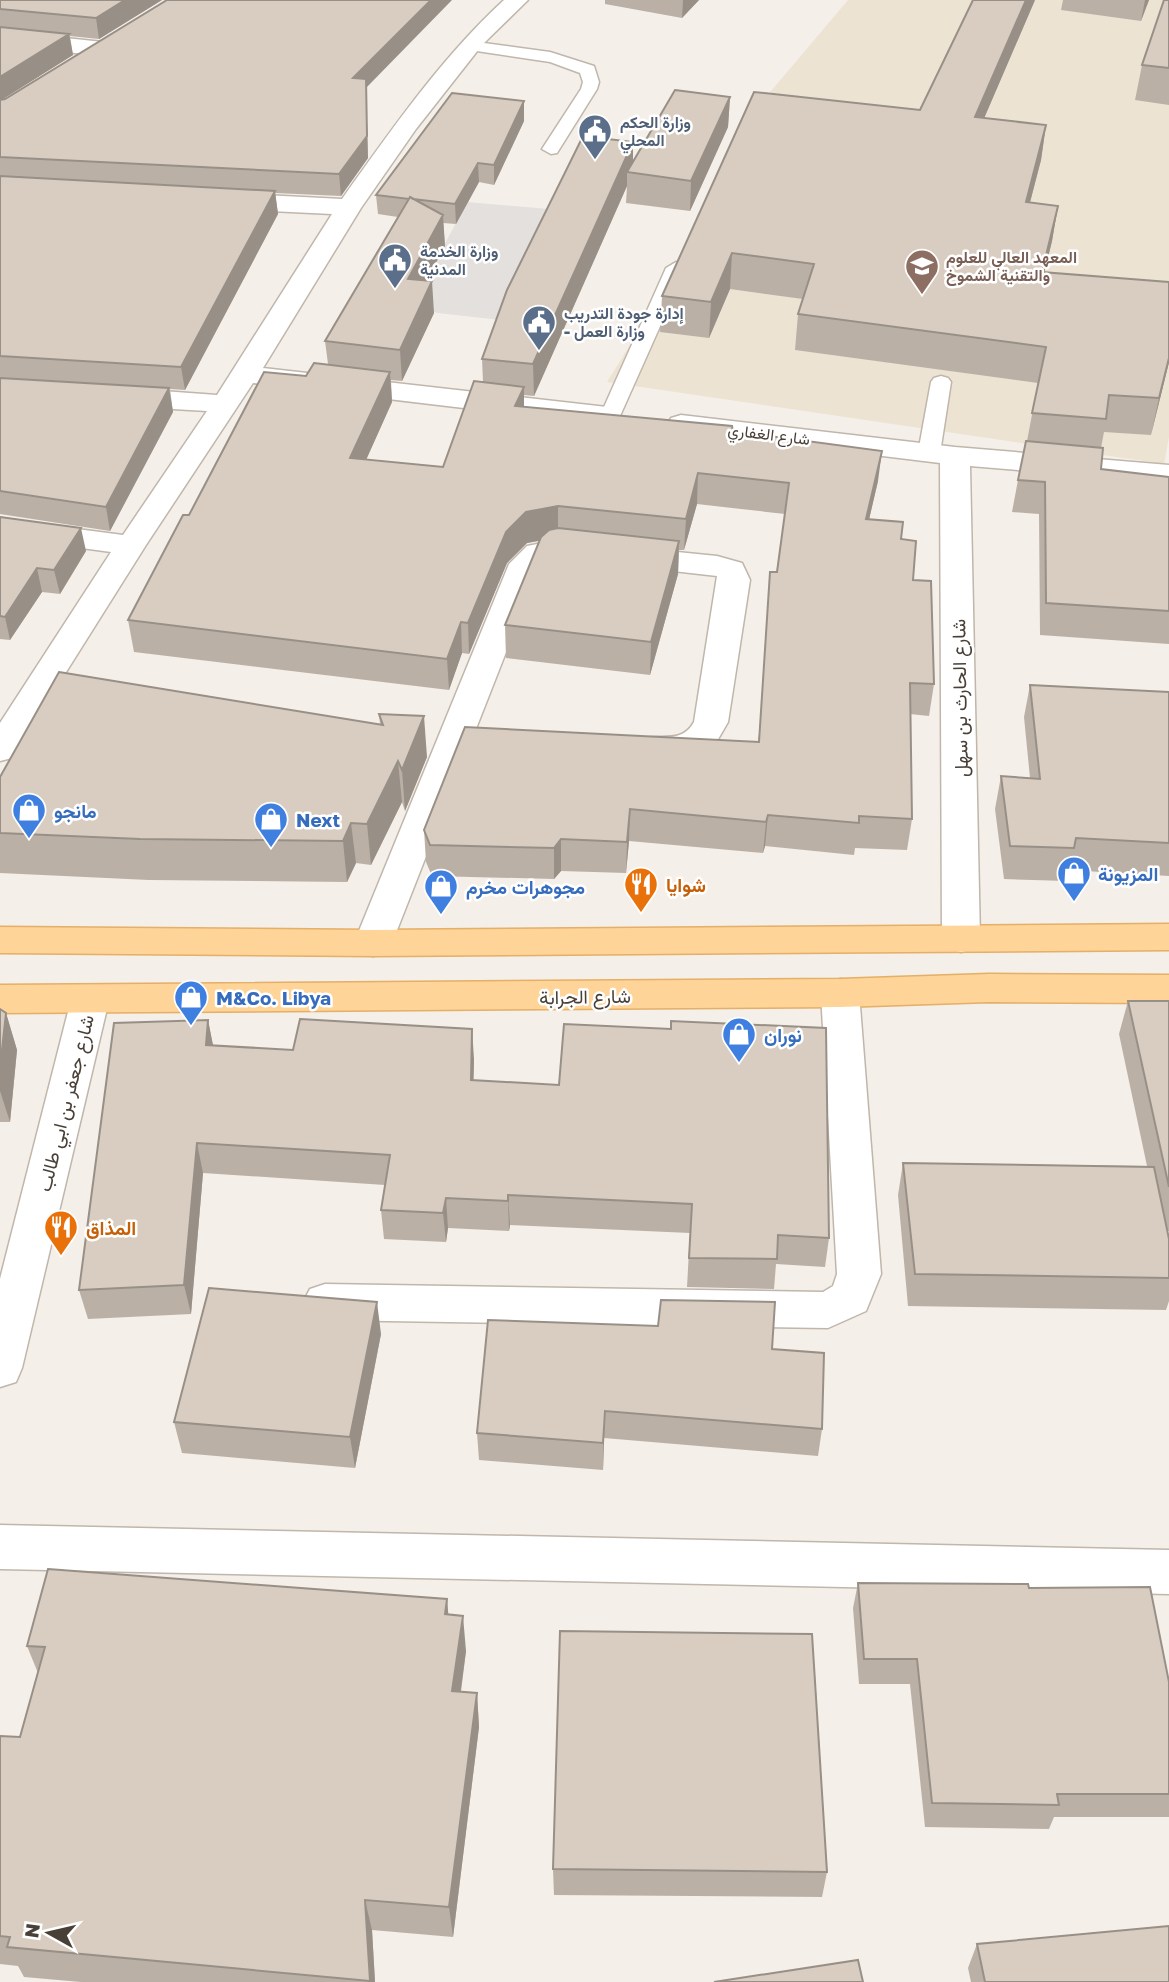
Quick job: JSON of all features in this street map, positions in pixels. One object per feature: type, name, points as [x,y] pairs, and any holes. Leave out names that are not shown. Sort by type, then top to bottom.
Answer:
[{"type":"main road","points":[[0,940],[373,943],[1169,937]]},
{"type":"main road","name":"شارع الجرابة","points":[[0,999],[840,993],[989,988],[1169,989]]},
{"type":"street","points":[[0,750],[131,545],[226,404],[349,207],[408,124],[469,46],[517,0]]},
{"type":"street","points":[[68,70],[125,35]]},
{"type":"street","points":[[0,38],[103,49]]},
{"type":"street","points":[[196,199],[349,207]]},
{"type":"street","name":"شارع الغفاري","points":[[244,374],[942,454],[1169,474]]},
{"type":"street","points":[[93,396],[226,404]]},
{"type":"street","name":"شارع الحارث بن سهل","points":[[942,454],[961,939]]},
{"type":"street","points":[[0,528],[131,545]]},
{"type":"street","points":[[373,943],[466,744],[525,564],[538,553],[558,549],[717,565],[731,570],[734,580],[711,722],[701,740],[680,748],[613,747]]},
{"type":"street","points":[[288,1301],[828,1310],[851,1298],[859,1274],[840,993]]},
{"type":"street","name":"شارع جعفر بن ابي طالب","points":[[0,1368],[90,1000]]},
{"type":"street","points":[[0,1546],[1169,1572]]},
{"type":"lane","points":[[469,46],[535,55],[577,64],[588,71],[591,82],[589,89],[551,149]]},
{"type":"lane","points":[[633,419],[682,256]]},
{"type":"lane","points":[[941,382],[942,454]]},
{"type":"shaded area","points":[[848,0],[1169,0],[1169,437],[1164,464],[607,382],[779,107],[760,104]]},
{"type":"shaded area","points":[[467,202],[560,210],[509,321],[438,313],[412,306]]},
{"type":"building","points":[[0,0],[125,0],[96,18],[0,9]]},
{"type":"building","points":[[167,0],[431,0],[353,78],[366,79],[367,136],[339,174],[0,157],[0,100]]},
{"type":"building","points":[[973,0],[1026,0],[975,117],[1046,125],[1026,202],[1058,206],[1042,272],[1169,282],[1169,358],[1159,398],[1109,395],[1106,419],[1032,413],[1046,347],[798,314],[814,264],[732,253],[711,302],[662,296],[754,92],[920,110]]},
{"type":"building","points":[[1164,0],[1169,0],[1169,68],[1142,65]]},
{"type":"building","points":[[0,27],[69,34],[0,77]]},
{"type":"building","points":[[675,90],[730,97],[691,181],[627,172]]},
{"type":"building","points":[[452,93],[524,101],[494,165],[478,163],[455,204],[376,195]]},
{"type":"building","points":[[583,136],[633,142],[533,364],[482,359],[507,290]]},
{"type":"building","points":[[0,176],[275,191],[181,367],[0,356]]},
{"type":"building","points":[[410,197],[443,215],[408,279],[432,281],[400,350],[325,341]]},
{"type":"building","points":[[314,363],[390,372],[350,458],[443,467],[474,381],[524,387],[515,406],[732,426],[733,431],[882,451],[866,519],[903,522],[901,539],[916,541],[913,580],[931,581],[934,684],[910,683],[912,819],[859,816],[859,823],[768,815],[766,822],[630,809],[627,842],[561,839],[554,848],[430,845],[424,830],[465,727],[759,742],[770,572],[777,572],[789,483],[698,473],[686,519],[558,506],[526,512],[506,532],[468,623],[461,622],[447,659],[128,620],[183,515],[189,515],[264,372],[306,376]]},
{"type":"building","points":[[0,378],[169,388],[106,507],[0,491]]},
{"type":"building","points":[[1026,441],[1103,448],[1101,469],[1169,477],[1169,611],[1046,603],[1045,482],[1018,480]]},
{"type":"building","points":[[0,517],[81,528],[54,570],[37,568],[5,617],[0,616]]},
{"type":"building","points":[[558,528],[679,541],[651,642],[505,625],[541,537],[549,530]]},
{"type":"building","points":[[59,672],[383,725],[379,714],[424,716],[402,770],[398,761],[367,824],[351,823],[343,841],[140,839],[0,833],[0,777]]},
{"type":"building","points":[[1030,685],[1169,692],[1169,843],[1076,838],[1074,848],[1010,846],[1001,776],[1040,779]]},
{"type":"building","points":[[1128,1001],[1169,1001],[1169,1187]]},
{"type":"building","points":[[0,1009],[6,1013],[0,1068]]},
{"type":"building","points":[[300,1019],[472,1029],[471,1080],[559,1085],[564,1024],[671,1029],[671,1021],[826,1028],[829,1238],[778,1235],[777,1259],[689,1258],[692,1204],[508,1195],[508,1201],[446,1198],[443,1213],[381,1210],[390,1155],[197,1143],[184,1285],[79,1290],[114,1023],[208,1020],[206,1045],[293,1050]]},
{"type":"building","points":[[903,1163],[1154,1167],[1169,1239],[1169,1278],[915,1274]]},
{"type":"building","points":[[209,1288],[377,1302],[350,1437],[174,1422]]},
{"type":"building","points":[[661,1300],[775,1302],[772,1349],[824,1353],[822,1429],[605,1411],[603,1443],[477,1433],[488,1320],[658,1326]]},
{"type":"building","points":[[48,1569],[447,1599],[445,1614],[463,1616],[452,1691],[477,1693],[449,1907],[365,1900],[370,1981],[7,1947],[10,1937],[0,1936],[0,1736],[20,1737],[45,1647],[27,1646]]},
{"type":"building","points":[[858,1583],[1028,1584],[1029,1588],[1150,1587],[1169,1682],[1169,1794],[1057,1794],[1059,1805],[932,1803],[917,1659],[864,1659]]},
{"type":"building","points":[[560,1631],[812,1634],[827,1872],[553,1869]]},
{"type":"building","points":[[1169,1926],[1169,1982],[985,1982],[977,1944]]},
{"type":"building","points":[[858,1960],[863,1982],[714,1982]]},
{"type":"place","name":"وزارة الحكم المحلي","points":[[595,161]]},
{"type":"place","name":"وزارة الخدمة المدنية","points":[[395,290]]},
{"type":"place","name":"المعهد العالي للعلوم والتقنية الشموخ","points":[[922,296]]},
{"type":"place","name":"إدارة جودة التدريب - وزارة العمل","points":[[539,352]]},
{"type":"place","name":"مانجو","points":[[29,840]]},
{"type":"place","name":"Next","points":[[271,849]]},
{"type":"place","name":"المزيونة","points":[[1074,903]]},
{"type":"place","name":"شوايا","points":[[641,914]]},
{"type":"place","name":"مجوهرات مخرم","points":[[441,916]]},
{"type":"place","name":"M&Co. Libya","points":[[191,1027]]},
{"type":"place","name":"نوران","points":[[739,1064]]},
{"type":"place","name":"المذاق","points":[[61,1257]]}]
